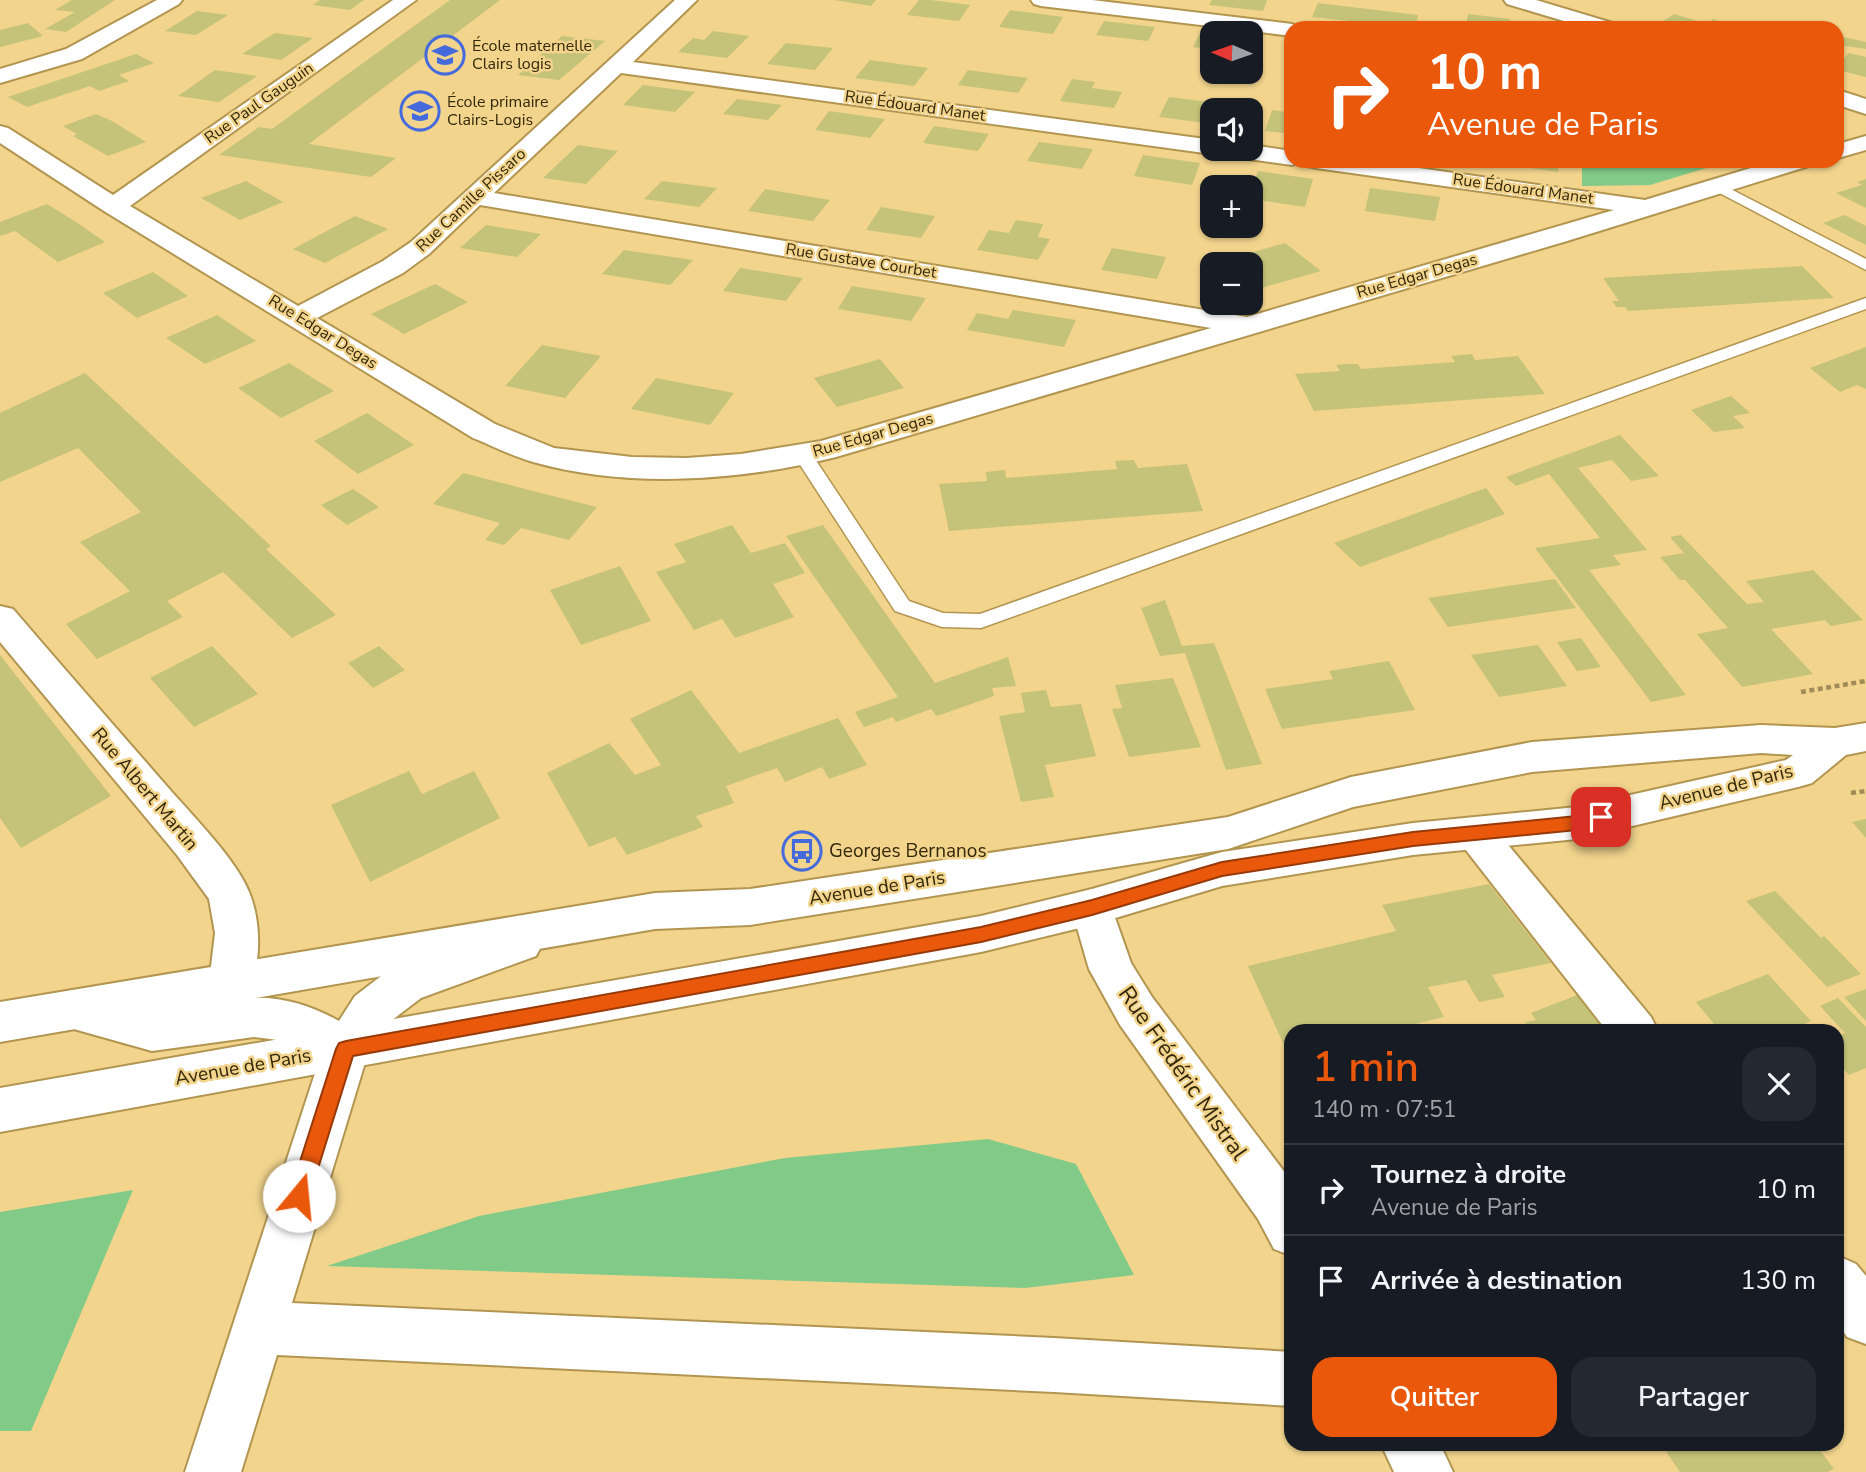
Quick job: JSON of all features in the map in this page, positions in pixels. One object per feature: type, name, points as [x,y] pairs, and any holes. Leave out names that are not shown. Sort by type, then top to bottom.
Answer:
[{"type":"street","points":[[0,76],[74,54],[172,0]]},
{"type":"street","name":"Rue Paul Gauguin","points":[[113,206],[406,0]]},
{"type":"street","name":"Rue Camille Pissaro","points":[[298,317],[393,267],[420,248],[687,0]]},
{"type":"street","points":[[1041,0],[1284,29]]},
{"type":"street","points":[[1514,0],[1585,21]]},
{"type":"street","name":"Rue Édouard Manet","points":[[616,66],[1200,145]]},
{"type":"street","points":[[1844,99],[1866,107]]},
{"type":"street","name":"Rue Edgar Degas","points":[[0,133],[113,206],[484,431],[531,451],[583,462],[647,470],[714,469],[802,454],[1248,326],[1777,168]]},
{"type":"street","points":[[1844,149],[1866,143]]},
{"type":"street","points":[[1263,154],[1284,157]]},
{"type":"street","name":"Rue Édouard Manet","points":[[1367,168],[1647,206]]},
{"type":"street","name":"Rue Gustave Courbet","points":[[475,197],[1248,326]]},
{"type":"street","name":"Rue Albert Martin","points":[[0,618],[192,843],[229,894],[237,933],[231,983]]},
{"type":"street","name":"Avenue de Paris","points":[[0,1022],[655,912],[750,907],[1228,832],[1350,792],[1532,757],[1761,738],[1850,740]]},
{"type":"street","name":"Avenue de Paris","points":[[0,1110],[981,934],[1092,907],[1222,869],[1413,839],[1577,823],[1798,772],[1850,740]]},
{"type":"street","points":[[1476,834],[1629,1024]]},
{"type":"street","name":"Rue Frédéric Mistral","points":[[1092,907],[1111,969],[1124,990],[1284,1216]]},
{"type":"street","points":[[213,1472],[346,1049],[371,1010],[405,985],[569,926]]},
{"type":"street","points":[[72,1010],[152,1031],[254,1017],[301,1023],[346,1049]]},
{"type":"street","points":[[1844,1290],[1866,1318]]},
{"type":"street","points":[[258,1328],[1054,1365],[1284,1379]]},
{"type":"street","points":[[1413,1451],[1425,1472]]},
{"type":"lane","points":[[1717,186],[1866,265]]},
{"type":"lane","points":[[802,454],[902,606],[942,620],[981,621],[1866,303]]},
{"type":"green space","points":[[1582,168],[1707,168],[1650,185],[1582,186]]},
{"type":"green space","points":[[988,1139],[1076,1164],[1134,1275],[1025,1288],[327,1266],[479,1216],[785,1158]]},
{"type":"green space","points":[[133,1190],[31,1431],[0,1431],[0,1212]]},
{"type":"building","points":[[72,0],[115,0],[66,32],[45,29],[75,12],[55,10]]},
{"type":"building","points":[[320,0],[364,0],[350,10],[313,5]]},
{"type":"building","points":[[450,0],[500,0],[309,144],[396,158],[371,177],[219,155],[259,127],[272,129]]},
{"type":"building","points":[[834,0],[876,0],[871,6]]},
{"type":"building","points":[[919,0],[970,5],[959,21],[907,15]]},
{"type":"building","points":[[1212,0],[1267,0],[1263,11],[1209,5]]},
{"type":"building","points":[[1318,3],[1418,15],[1417,21],[1350,21],[1312,17]]},
{"type":"building","points":[[1010,10],[1063,17],[1053,34],[999,27]]},
{"type":"building","points":[[197,11],[228,15],[196,35],[165,31]]},
{"type":"building","points":[[1468,14],[1510,19],[1510,21],[1466,21]]},
{"type":"building","points":[[1674,14],[1697,21],[1663,21]]},
{"type":"building","points":[[1104,21],[1155,27],[1148,41],[1096,35]]},
{"type":"building","points":[[28,23],[43,36],[0,47],[0,30]]},
{"type":"building","points":[[713,31],[749,36],[727,58],[678,52],[693,38],[704,40]]},
{"type":"building","points":[[275,33],[313,38],[281,60],[242,54]]},
{"type":"building","points":[[1200,33],[1200,48],[1193,47]]},
{"type":"building","points":[[562,36],[605,41],[559,80],[518,75]]},
{"type":"building","points":[[1844,37],[1866,42],[1866,49],[1844,46]]},
{"type":"building","points":[[786,43],[833,48],[815,70],[767,64]]},
{"type":"building","points":[[1849,53],[1866,57],[1866,77],[1844,72],[1844,58]]},
{"type":"building","points":[[136,54],[154,63],[119,75],[129,81],[99,91],[90,86],[27,107],[8,97]]},
{"type":"building","points":[[870,60],[928,68],[914,86],[855,78]]},
{"type":"building","points":[[215,70],[257,76],[219,102],[178,96]]},
{"type":"building","points":[[968,70],[1028,78],[1018,93],[958,85]]},
{"type":"building","points":[[1072,79],[1095,82],[1092,88],[1122,92],[1114,108],[1060,101]]},
{"type":"building","points":[[643,85],[695,92],[675,112],[623,105]]},
{"type":"building","points":[[1169,97],[1200,101],[1200,122],[1159,117]]},
{"type":"building","points":[[737,99],[782,105],[768,120],[723,114]]},
{"type":"building","points":[[1272,110],[1284,112],[1284,133],[1265,131]]},
{"type":"building","points":[[829,111],[885,119],[870,138],[815,130]]},
{"type":"building","points":[[96,114],[146,142],[108,156],[73,136],[77,134],[63,126]]},
{"type":"building","points":[[934,126],[989,134],[978,151],[923,143]]},
{"type":"building","points":[[1039,142],[1093,149],[1082,169],[1027,161]]},
{"type":"building","points":[[578,145],[618,151],[586,184],[543,178]]},
{"type":"building","points":[[1143,155],[1200,163],[1192,185],[1134,176]]},
{"type":"building","points":[[1531,168],[1558,168],[1558,172]]},
{"type":"building","points":[[1258,171],[1313,179],[1305,207],[1263,201],[1263,175],[1257,175]]},
{"type":"building","points":[[1866,179],[1866,208],[1836,193],[1862,185],[1857,182]]},
{"type":"building","points":[[246,181],[283,202],[240,220],[201,198]]},
{"type":"building","points":[[662,181],[717,188],[699,207],[644,199]]},
{"type":"building","points":[[1370,188],[1440,197],[1435,221],[1365,211]]},
{"type":"building","points":[[765,189],[830,200],[813,221],[748,211]]},
{"type":"building","points":[[47,204],[105,242],[58,262],[15,231],[0,236],[0,222]]},
{"type":"building","points":[[881,207],[935,216],[921,238],[866,230]]},
{"type":"building","points":[[1845,215],[1866,226],[1866,245],[1823,223]]},
{"type":"building","points":[[355,216],[388,229],[325,263],[293,249]]},
{"type":"building","points":[[1016,220],[1043,224],[1038,237],[1050,239],[1038,260],[977,250],[989,230],[1009,233]]},
{"type":"building","points":[[486,225],[541,234],[517,257],[460,248]]},
{"type":"building","points":[[1285,243],[1321,271],[1263,288],[1263,252],[1254,252]]},
{"type":"building","points":[[1112,248],[1166,257],[1157,279],[1101,270]]},
{"type":"building","points":[[624,250],[693,260],[670,285],[602,274]]},
{"type":"building","points":[[1802,266],[1834,298],[1628,311],[1625,307],[1616,307],[1612,301],[1619,301],[1603,278]]},
{"type":"building","points":[[740,268],[803,278],[786,301],[723,291]]},
{"type":"building","points":[[153,272],[188,296],[137,318],[103,293]]},
{"type":"building","points":[[435,284],[468,302],[404,334],[371,314]]},
{"type":"building","points":[[852,286],[926,298],[911,321],[838,309]]},
{"type":"building","points":[[1013,310],[1076,320],[1064,347],[967,330],[977,313],[1008,319]]},
{"type":"building","points":[[217,315],[256,341],[205,364],[166,338]]},
{"type":"building","points":[[542,345],[601,356],[565,398],[505,386]]},
{"type":"building","points":[[1866,347],[1866,389],[1857,385],[1840,392],[1810,368]]},
{"type":"building","points":[[1472,354],[1475,360],[1518,356],[1545,394],[1314,411],[1295,374],[1340,371],[1336,365],[1347,364],[1358,364],[1361,369],[1455,362],[1451,356]]},
{"type":"building","points":[[880,359],[904,388],[837,407],[814,378]]},
{"type":"building","points":[[289,363],[334,391],[281,418],[238,388]]},
{"type":"building","points":[[85,373],[271,546],[266,549],[336,615],[292,638],[223,572],[167,601],[183,617],[97,659],[66,624],[130,591],[80,542],[141,512],[78,448],[0,482],[0,413]]},
{"type":"building","points":[[656,378],[734,393],[710,425],[631,409]]},
{"type":"building","points":[[1731,396],[1750,413],[1733,416],[1745,428],[1714,432],[1691,410]]},
{"type":"building","points":[[367,413],[414,445],[358,474],[314,441]]},
{"type":"building","points":[[1620,435],[1659,476],[1631,481],[1612,460],[1578,468],[1647,550],[1613,555],[1621,565],[1589,570],[1686,695],[1651,702],[1535,548],[1600,538],[1549,474],[1516,486],[1506,477]]},
{"type":"building","points":[[1134,460],[1138,468],[1187,464],[1203,511],[949,531],[939,484],[987,481],[986,472],[1005,470],[1006,478],[1117,469],[1115,461]]},
{"type":"building","points":[[463,473],[597,507],[569,540],[521,528],[504,545],[485,540],[500,523],[433,504]]},
{"type":"building","points":[[1486,488],[1505,514],[1360,567],[1334,543]]},
{"type":"building","points":[[353,489],[379,507],[347,525],[321,505]]},
{"type":"building","points":[[732,525],[751,553],[785,543],[805,573],[773,584],[794,617],[735,638],[722,619],[694,630],[656,572],[686,562],[674,544]]},
{"type":"building","points":[[823,525],[935,683],[1008,657],[1016,686],[992,688],[994,696],[937,716],[931,709],[896,722],[893,717],[864,727],[855,712],[898,697],[786,536]]},
{"type":"building","points":[[1681,535],[1747,604],[1764,602],[1746,581],[1813,570],[1863,620],[1831,626],[1825,620],[1771,629],[1813,674],[1742,687],[1697,634],[1728,628],[1685,580],[1680,580],[1660,557],[1684,553],[1670,537]]},
{"type":"building","points":[[620,566],[651,621],[581,645],[550,590]]},
{"type":"building","points":[[1555,579],[1576,608],[1448,627],[1428,598]]},
{"type":"building","points":[[1165,600],[1182,646],[1214,643],[1262,764],[1226,770],[1185,653],[1160,656],[1141,608]]},
{"type":"building","points":[[1581,638],[1601,667],[1577,671],[1557,642]]},
{"type":"building","points":[[1538,645],[1567,686],[1499,697],[1471,655]]},
{"type":"building","points":[[212,646],[258,694],[194,727],[150,678]]},
{"type":"building","points":[[379,646],[405,670],[373,688],[348,663]]},
{"type":"building","points":[[0,655],[111,796],[21,848],[0,818]]},
{"type":"building","points":[[1389,661],[1415,710],[1282,729],[1265,689],[1333,679],[1329,671]]},
{"type":"building","points":[[1173,678],[1201,747],[1129,757],[1112,709],[1122,708],[1115,685]]},
{"type":"building","points":[[691,690],[739,753],[838,718],[867,765],[829,779],[822,767],[785,782],[777,768],[726,786],[734,803],[696,816],[703,827],[627,855],[615,837],[589,847],[547,773],[609,743],[635,775],[661,765],[630,719]]},
{"type":"building","points":[[1046,690],[1051,707],[1081,704],[1096,756],[1045,765],[1054,797],[1021,802],[999,716],[1025,712],[1021,693]]},
{"type":"building","points":[[409,771],[422,794],[474,771],[500,818],[370,882],[331,805]]},
{"type":"building","points":[[1866,819],[1866,838],[1852,822]]},
{"type":"building","points":[[1489,884],[1551,963],[1492,975],[1505,997],[1479,1002],[1466,980],[1428,987],[1444,1017],[1415,1024],[1284,1024],[1284,1045],[1248,966],[1396,931],[1382,905]]},
{"type":"building","points":[[1775,891],[1861,974],[1827,987],[1746,901]]},
{"type":"building","points":[[1768,974],[1811,1021],[1804,1024],[1714,1024],[1696,1002]]},
{"type":"building","points":[[1866,989],[1866,1021],[1844,997]]},
{"type":"building","points":[[1577,995],[1600,1024],[1526,1024],[1525,1022],[1536,1020],[1531,1013]]},
{"type":"building","points":[[1838,998],[1866,1027],[1866,1068],[1849,1075],[1844,1070],[1844,1024],[1837,1024],[1820,1006]]},
{"type":"building","points":[[1666,1451],[1820,1451],[1834,1469],[1827,1472],[1680,1472]]},
{"type":"place","name":"École maternelle Clairs logis","points":[[445,55]]},
{"type":"place","name":"École primaire Clairs-Logis","points":[[420,111]]},
{"type":"place","name":"Georges Bernanos","points":[[802,851]]},
{"type":"route","points":[[299,1196],[346,1049],[981,934],[1092,907],[1222,869],[1413,839],[1577,823],[1601,817]]}]
